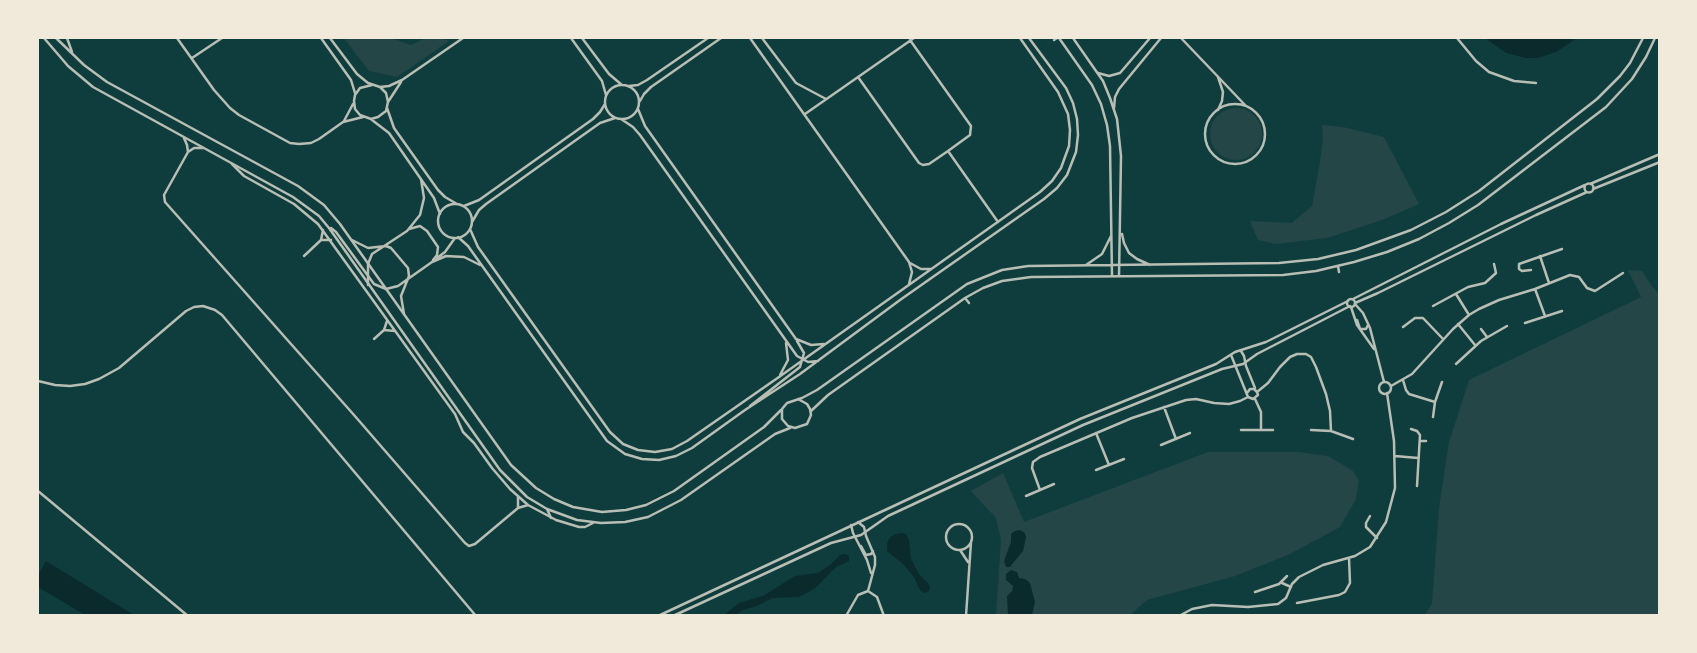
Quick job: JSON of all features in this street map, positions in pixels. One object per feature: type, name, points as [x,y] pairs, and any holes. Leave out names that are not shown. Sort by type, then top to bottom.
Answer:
[{"type":"street","points":[[44,38],[68,66],[87,82],[300,201],[319,216],[506,477],[527,496],[547,509],[569,518],[609,524],[648,517],[656,513],[681,500],[775,434],[791,428],[804,426],[809,420],[811,413],[828,395],[965,298],[992,284],[1021,277],[1262,276],[1294,274],[1338,266],[1403,246],[1449,223],[1492,195],[1595,116],[1632,79],[1655,38]]},
{"type":"street","points":[[56,38],[73,56],[107,82],[305,190],[330,211],[518,473],[544,494],[563,504],[584,510],[602,512],[626,510],[646,505],[665,497],[764,427],[787,403],[822,387],[947,297],[978,278],[1002,270],[1028,266],[1298,262],[1356,250],[1411,230],[1446,212],[1479,191],[1598,99],[1625,69],[1644,38]]},
{"type":"street","points":[[67,38],[73,56]]},
{"type":"street","points":[[178,38],[218,95],[230,108],[239,115],[290,142],[303,144],[313,142],[343,122],[363,117]]},
{"type":"street","points":[[192,58],[222,38]]},
{"type":"street","points":[[321,38],[351,80],[355,95],[350,112],[343,122]]},
{"type":"street","points":[[330,38],[357,74],[372,85]]},
{"type":"street","points":[[355,95],[364,86],[389,86],[402,80],[463,38]]},
{"type":"street","points":[[464,206],[478,200],[593,119],[600,112],[605,104],[606,96],[602,81],[571,38]]},
{"type":"street","points":[[582,38],[609,74],[624,86]]},
{"type":"street","points":[[606,96],[613,88],[638,85],[647,80],[708,38]]},
{"type":"street","points":[[457,204],[446,206],[440,214],[438,222],[441,230],[447,236],[463,236],[470,229],[476,214],[486,204],[600,123],[615,118],[630,118],[638,109],[644,94],[651,87],[721,38]]},
{"type":"street","points":[[751,38],[909,262],[912,272],[908,286]]},
{"type":"street","points":[[762,38],[793,80],[803,88],[826,99]]},
{"type":"street","points":[[805,114],[914,38]]},
{"type":"street","points":[[470,229],[476,244],[606,428],[618,440],[628,446],[650,452],[661,452],[677,448],[932,269],[1040,192],[1052,181],[1065,161],[1070,138],[1068,114],[1062,99],[1020,38]]},
{"type":"street","points":[[457,237],[468,246],[611,445],[625,454],[636,458],[653,460],[676,456],[692,448],[745,410],[820,361],[1057,188],[1074,160],[1078,144],[1076,111],[1066,88],[1030,38]]},
{"type":"street","points":[[1054,40],[1058,38],[1092,85],[1105,114],[1109,135],[1112,276]]},
{"type":"street","points":[[1073,38],[1098,73],[1114,108],[1121,144],[1119,276]]},
{"type":"street","points":[[1098,73],[1109,76],[1120,73],[1150,38]]},
{"type":"street","points":[[1114,108],[1117,91],[1161,38]]},
{"type":"street","points":[[1181,38],[1247,107]]},
{"type":"street","points":[[1457,38],[1476,61],[1490,72],[1514,82],[1536,83]]},
{"type":"street","points":[[858,77],[919,163],[927,165],[948,151],[970,135],[971,126],[910,40]]},
{"type":"street","points":[[1216,74],[1221,82],[1223,92],[1218,110]]},
{"type":"street","points":[[388,102],[402,80]]},
{"type":"street","points":[[1087,88],[1092,85]]},
{"type":"street","points":[[628,86],[635,91],[640,103]]},
{"type":"street","points":[[371,119],[381,116],[387,108],[386,93],[380,87]]},
{"type":"street","points":[[354,101],[357,112],[363,117],[371,119],[388,133],[434,198],[440,214]]},
{"type":"street","points":[[605,104],[608,112],[615,118]]},
{"type":"street","points":[[1235,104],[1247,107],[1253,110],[1262,120],[1265,140],[1263,146],[1254,157],[1242,163],[1222,161],[1208,146],[1207,126],[1213,114],[1223,107],[1235,104]]},
{"type":"street","points":[[387,108],[394,128],[438,190],[448,200],[464,206],[469,211],[472,222]]},
{"type":"street","points":[[638,109],[645,126],[803,350],[803,360],[797,369],[745,410]]},
{"type":"street","points":[[1595,116],[1599,120]]},
{"type":"street","points":[[621,119],[633,127],[640,135],[797,356],[810,362],[820,361]]},
{"type":"street","points":[[183,136],[187,142],[188,152]]},
{"type":"street","points":[[1562,141],[1566,146]]},
{"type":"street","points":[[204,148],[194,148],[188,152],[164,195],[165,202],[354,414],[465,544],[471,546],[475,544],[518,508],[528,505]]},
{"type":"street","points":[[948,151],[998,222]]},
{"type":"street","points":[[658,616],[1080,419],[1210,367],[1230,355],[1266,342],[1509,220],[1585,185],[1660,154]]},
{"type":"street","points":[[231,162],[244,176],[301,208],[323,230],[457,418],[463,432],[474,443],[504,483],[518,497],[551,518],[579,527],[585,527],[593,523]]},
{"type":"street","points":[[673,616],[831,543],[856,537],[892,513],[1074,428],[1133,403],[1245,362],[1356,303],[1587,192],[1592,192],[1593,189],[1660,162]]},
{"type":"street","points":[[406,231],[418,218],[423,207],[424,194],[421,179]]},
{"type":"street","points":[[1590,184],[1593,186],[1593,189]]},
{"type":"street","points":[[1585,185],[1587,192]]},
{"type":"street","points":[[368,285],[368,264],[372,254],[406,231],[417,226],[423,227],[437,245],[437,255],[432,262]]},
{"type":"street","points":[[329,228],[336,232],[377,286],[386,289],[398,286],[432,262],[457,237]]},
{"type":"street","points":[[304,256],[320,240],[323,230]]},
{"type":"street","points":[[1121,230],[1124,243],[1129,252],[1137,259],[1151,265]]},
{"type":"street","points":[[1085,265],[1102,254],[1111,234]]},
{"type":"street","points":[[320,240],[331,240]]},
{"type":"street","points":[[352,240],[368,248],[383,246],[391,248],[408,268],[408,278],[403,287],[401,298],[406,318]]},
{"type":"street","points":[[1531,270],[1522,271],[1519,264],[1562,249]]},
{"type":"street","points":[[432,262],[446,256],[455,256],[468,258],[482,266]]},
{"type":"street","points":[[1540,256],[1550,284]]},
{"type":"street","points":[[909,262],[918,268],[932,269]]},
{"type":"street","points":[[1433,306],[1468,287],[1483,284],[1494,277],[1497,271],[1494,264]]},
{"type":"street","points":[[1338,266],[1339,272]]},
{"type":"street","points":[[1179,615],[1199,607],[1212,605],[1248,607],[1278,604],[1286,598],[1296,579],[1323,565],[1349,558],[1365,550],[1377,538],[1386,522],[1392,505],[1395,483],[1395,456],[1387,393],[1390,391],[1391,386],[1417,370],[1443,339],[1469,315],[1499,300],[1573,275],[1581,279],[1587,288],[1595,291],[1623,273]]},
{"type":"street","points":[[1294,274],[1295,280]]},
{"type":"street","points":[[1535,289],[1546,317]]},
{"type":"street","points":[[944,292],[947,297]]},
{"type":"street","points":[[1456,294],[1469,315]]},
{"type":"street","points":[[965,298],[969,303]]},
{"type":"street","points":[[1353,299],[1369,324],[1384,382]]},
{"type":"street","points":[[1348,301],[1360,328],[1375,350]]},
{"type":"street","points":[[38,381],[70,386],[99,380],[119,368],[186,311],[198,306],[215,310],[222,315],[476,616]]},
{"type":"street","points":[[1525,323],[1562,311]]},
{"type":"street","points":[[1402,327],[1415,318],[1423,318],[1443,339]]},
{"type":"street","points":[[374,339],[384,330],[387,320]]},
{"type":"street","points":[[1360,328],[1366,329],[1369,324]]},
{"type":"street","points":[[1458,324],[1475,345]]},
{"type":"street","points":[[1456,364],[1475,345],[1507,326]]},
{"type":"street","points":[[1481,329],[1487,337]]},
{"type":"street","points":[[384,330],[395,331]]},
{"type":"street","points":[[796,339],[811,345],[825,344]]},
{"type":"street","points":[[779,377],[788,360],[785,341]]},
{"type":"street","points":[[1241,351],[1256,391],[1257,397],[1255,399],[1261,412],[1261,430]]},
{"type":"street","points":[[1256,391],[1268,382],[1290,358],[1296,354],[1306,354],[1316,367],[1326,394],[1330,411],[1331,431]]},
{"type":"street","points":[[1230,355],[1250,399],[1255,399]]},
{"type":"street","points":[[432,384],[437,380]]},
{"type":"street","points":[[1243,383],[1248,384],[1251,380]]},
{"type":"street","points":[[1403,380],[1409,394],[1435,402]]},
{"type":"street","points":[[1384,382],[1391,386]]},
{"type":"street","points":[[1384,382],[1380,389],[1383,393],[1387,393]]},
{"type":"street","points":[[1433,417],[1435,402],[1442,382]]},
{"type":"street","points":[[1040,490],[1032,471],[1032,465],[1035,460],[1096,433],[1189,399],[1229,404],[1240,402],[1248,395],[1250,389],[1256,391]]},
{"type":"street","points":[[798,399],[807,404],[811,413]]},
{"type":"street","points":[[1164,408],[1176,439]]},
{"type":"street","points":[[782,409],[782,419],[791,428]]},
{"type":"street","points":[[1411,429],[1418,432],[1420,441],[1417,486]]},
{"type":"street","points":[[1241,430],[1273,430]]},
{"type":"street","points":[[1311,430],[1331,431],[1353,439]]},
{"type":"street","points":[[1161,445],[1190,432]]},
{"type":"street","points":[[1096,433],[1109,465]]},
{"type":"street","points":[[1420,441],[1426,441]]},
{"type":"street","points":[[1395,456],[1418,458]]},
{"type":"street","points":[[1096,470],[1124,458]]},
{"type":"street","points":[[1026,496],[1054,484]]},
{"type":"street","points":[[38,491],[188,616]]},
{"type":"street","points":[[518,497],[518,508]]},
{"type":"street","points":[[547,509],[551,518]]},
{"type":"street","points":[[1370,516],[1366,523],[1366,528],[1377,538]]},
{"type":"street","points":[[858,522],[864,527],[875,561],[868,591]]},
{"type":"street","points":[[966,616],[971,542],[970,532],[966,527],[956,524],[950,528],[946,536],[948,543],[952,548],[959,550],[965,556],[969,564]]},
{"type":"street","points":[[851,525],[871,575]]},
{"type":"street","points":[[959,550],[971,542]]},
{"type":"street","points":[[864,554],[869,555],[873,550]]},
{"type":"street","points":[[1297,603],[1339,595],[1345,592],[1350,582],[1349,558]]},
{"type":"street","points":[[1255,592],[1282,583],[1287,576]]},
{"type":"street","points":[[1282,583],[1291,587]]},
{"type":"street","points":[[846,616],[858,595],[868,591],[877,596],[884,616]]},
{"type":"shaded area","points":[[344,38],[391,38],[411,45],[426,38],[441,38],[449,41],[397,77],[369,71]]},
{"type":"shaded area","points":[[1485,38],[1577,38],[1556,52],[1538,58],[1526,58],[1506,53]]},
{"type":"shaded area","points":[[1231,108],[1241,108],[1255,115],[1262,129],[1262,139],[1255,153],[1241,160],[1231,160],[1221,156],[1214,149],[1210,139],[1210,129],[1214,119],[1221,112]]},
{"type":"shaded area","points":[[1322,125],[1343,127],[1384,137],[1419,204],[1382,220],[1327,238],[1276,244],[1258,240],[1250,221],[1292,223],[1312,206],[1323,139]]},
{"type":"shaded area","points":[[1628,270],[1642,271],[1659,294],[1659,615],[1425,615],[1432,604],[1439,508],[1449,442],[1469,380],[1641,297]]},
{"type":"shaded area","points":[[1208,452],[1298,452],[1328,456],[1352,470],[1359,480],[1356,499],[1340,527],[1290,554],[1235,576],[1147,600],[1129,616],[996,615],[1001,540],[996,518],[971,491],[1003,473],[1024,522]]},
{"type":"shaded area","points":[[1020,530],[1025,533],[1026,537],[1023,551],[1010,567],[1006,567],[1004,561],[1011,542],[1011,534]]},
{"type":"shaded area","points":[[902,533],[906,534],[909,540],[911,559],[919,574],[929,584],[930,589],[928,592],[924,593],[920,590],[914,577],[903,564],[887,551],[890,537]]},
{"type":"shaded area","points":[[845,554],[849,556],[849,561],[836,567],[814,589],[799,597],[772,598],[757,606],[743,610],[736,615],[724,615],[739,603],[763,596],[795,576],[818,573],[840,555]]},
{"type":"shaded area","points":[[46,561],[134,615],[85,615],[38,587],[38,575]]},
{"type":"shaded area","points":[[1011,570],[1017,572],[1019,578],[1025,579],[1030,583],[1035,602],[1032,615],[1008,615],[1007,596],[1012,591],[1013,586],[1006,580],[1006,574]]}]
